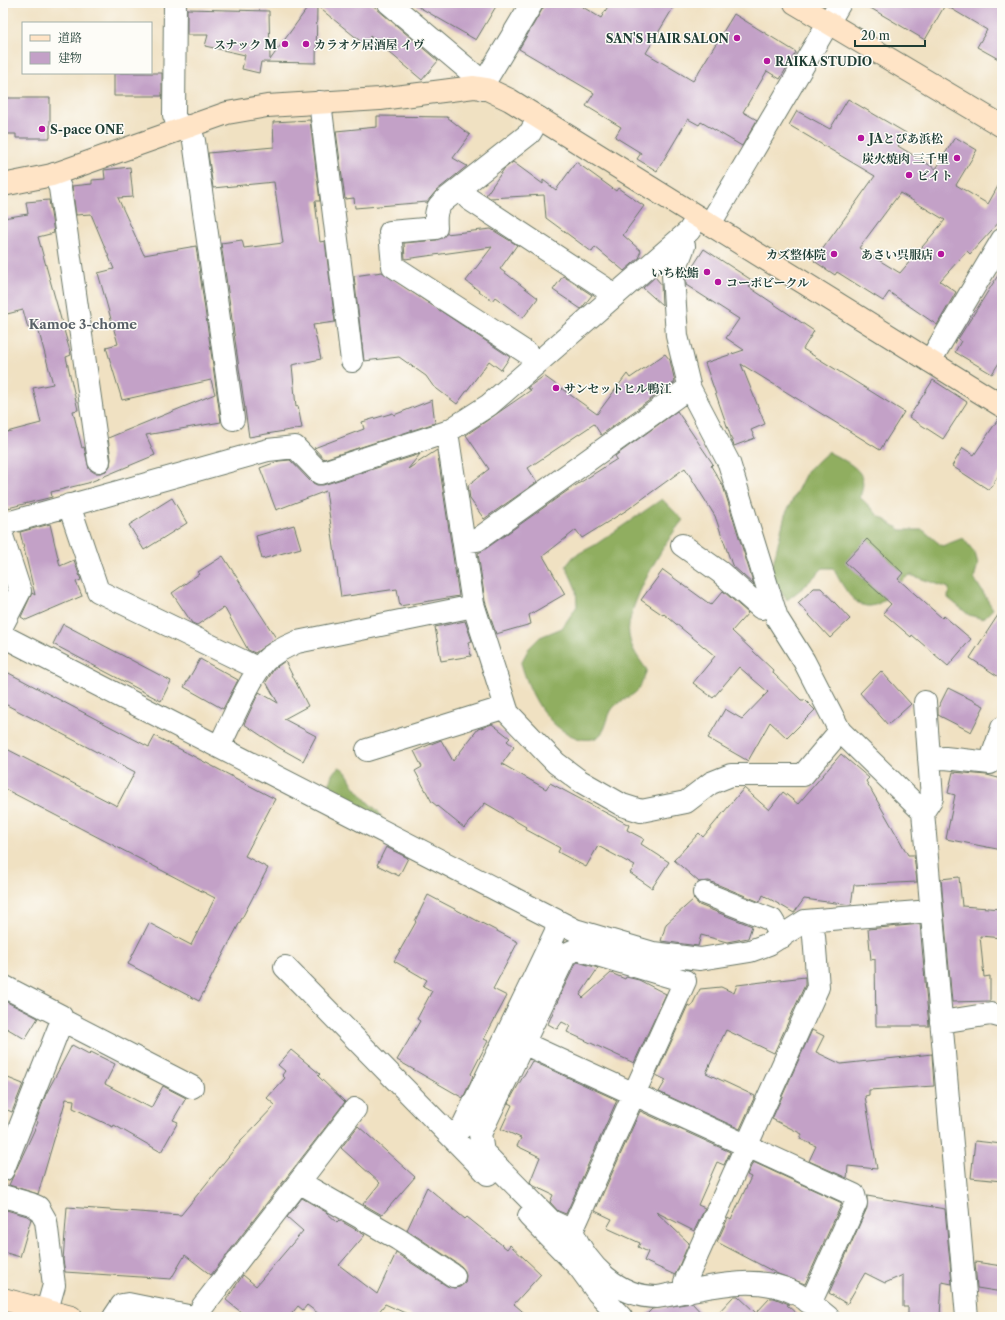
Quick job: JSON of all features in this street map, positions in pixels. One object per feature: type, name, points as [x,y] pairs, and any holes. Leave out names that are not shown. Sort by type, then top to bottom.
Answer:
[{"type":"street","points":[[175,3],[174,115],[194,141],[233,419]]},
{"type":"street","points":[[389,3],[483,86],[499,93],[1002,406]]},
{"type":"street","points":[[483,86],[532,3]]},
{"type":"street","points":[[795,3],[1002,126]]},
{"type":"street","points":[[3,530],[7,523],[268,450],[295,447],[320,473],[447,432],[489,405],[689,231],[704,220],[840,3]]},
{"type":"street","points":[[3,185],[32,180],[54,174],[227,113],[253,107],[414,96],[483,86]]},
{"type":"street","points":[[320,102],[352,361]]},
{"type":"street","points":[[536,364],[527,353],[393,266],[390,232],[436,228],[435,213],[438,206],[530,133],[539,118]]},
{"type":"street","points":[[54,174],[60,188],[99,461]]},
{"type":"street","points":[[460,188],[469,199],[603,287],[612,298]]},
{"type":"street","points":[[679,240],[684,246],[673,276],[677,336],[690,389],[729,464],[771,605],[784,631],[804,661],[840,731],[923,812]]},
{"type":"street","points":[[930,361],[1002,240]]},
{"type":"street","points":[[464,542],[477,540],[683,392],[690,389]]},
{"type":"street","points":[[447,432],[474,604],[508,713],[556,763],[571,776],[622,805],[640,811],[686,802],[711,783],[731,775],[803,775],[840,731]]},
{"type":"street","points":[[69,505],[98,591],[259,669]]},
{"type":"street","points":[[3,539],[20,591],[3,624]]},
{"type":"street","points":[[682,545],[720,572],[761,608],[771,605]]},
{"type":"street","points":[[219,747],[259,669],[265,661],[280,649],[297,642],[474,604]]},
{"type":"street","points":[[3,636],[575,930],[653,953],[700,959],[750,951],[769,944],[782,937],[805,921],[931,911]]},
{"type":"street","points":[[925,702],[932,798],[923,812],[967,1317]]},
{"type":"street","points":[[367,750],[506,707]]},
{"type":"street","points":[[929,759],[945,758],[990,763],[1002,728]]},
{"type":"street","points":[[704,893],[772,920],[782,937]]},
{"type":"street","points":[[452,1137],[463,1126],[560,923]]},
{"type":"street","points":[[687,1292],[685,1282],[818,988],[814,936]]},
{"type":"street","points":[[572,1231],[685,981],[577,949],[566,954],[480,1134],[483,1152],[551,1221],[572,1231],[621,1317]]},
{"type":"street","points":[[285,967],[579,1267],[604,1287],[620,1289],[644,1297],[657,1297],[742,1282],[760,1283],[777,1286],[793,1292],[828,1317]]},
{"type":"street","points":[[3,986],[61,1016],[62,1020],[192,1087]]},
{"type":"street","points":[[941,1022],[991,1014],[1002,1017]]},
{"type":"street","points":[[3,1170],[62,1020]]},
{"type":"street","points":[[523,1043],[854,1194],[856,1203],[814,1295],[808,1302]]},
{"type":"street","points":[[197,1317],[203,1306],[355,1109]]},
{"type":"street","points":[[299,1182],[398,1239],[454,1276]]},
{"type":"street","points":[[3,1196],[31,1204],[38,1208],[46,1221],[54,1285],[47,1310]]},
{"type":"street","points":[[3,1299],[70,1317]]},
{"type":"street","points":[[114,1317],[122,1305],[128,1304],[180,1313],[193,1317]]},
{"type":"green space","points":[[828,452],[848,462],[857,470],[863,483],[860,497],[879,516],[901,530],[923,530],[942,546],[963,538],[975,553],[978,564],[974,578],[993,609],[983,619],[969,615],[948,598],[949,588],[910,575],[903,580],[884,600],[875,605],[866,606],[852,598],[833,568],[823,568],[805,586],[787,600],[778,588],[771,572],[785,515],[807,471]]},
{"type":"green space","points":[[662,499],[683,520],[667,542],[648,575],[639,593],[629,624],[629,635],[632,645],[636,654],[647,670],[638,690],[613,708],[609,714],[604,729],[598,737],[589,740],[577,738],[556,726],[540,708],[529,686],[521,663],[529,648],[540,637],[562,628],[577,606],[576,589],[566,566],[574,556],[595,545]]},
{"type":"green space","points":[[339,767],[345,771],[359,792],[378,812],[382,820],[340,801],[330,790],[331,777],[334,771]]},
{"type":"building","points":[[311,3],[370,3],[438,61],[422,80],[370,36],[369,48],[317,6],[316,63],[261,62],[259,73],[242,69],[245,55],[205,46],[208,35],[187,35],[187,9],[269,11],[270,60]]},
{"type":"building","points":[[412,3],[498,3],[476,40]]},
{"type":"building","points":[[546,3],[576,3],[601,18],[610,3],[676,3],[646,53],[693,81],[734,14],[796,52],[780,79],[767,71],[743,112],[757,120],[742,146],[701,122],[699,125],[688,119],[657,171],[637,159],[641,153],[615,137],[621,127],[586,106],[594,93],[519,49]]},
{"type":"building","points":[[862,3],[1002,3],[1002,61],[977,47],[987,30],[945,5],[925,40]]},
{"type":"building","points":[[162,73],[162,96],[114,96],[114,74]]},
{"type":"building","points":[[3,98],[50,98],[50,138],[16,138],[16,134],[3,134]]},
{"type":"building","points":[[848,99],[906,133],[898,146],[936,169],[955,137],[977,150],[956,185],[988,204],[1002,179],[1002,219],[970,254],[967,251],[940,281],[956,292],[937,325],[889,292],[883,301],[837,272],[835,275],[814,261],[875,176],[789,125],[797,111],[830,129]],"holes":[[[900,193],[945,220],[900,273],[859,248]]]},
{"type":"building","points":[[377,116],[447,117],[470,135],[453,158],[467,166],[436,191],[427,202],[355,208],[354,198],[345,199],[336,131],[377,127]]},
{"type":"building","points":[[310,120],[320,201],[315,201],[320,242],[325,241],[335,322],[313,325],[321,359],[292,365],[296,407],[298,406],[302,428],[249,437],[221,243],[242,240],[244,248],[283,243],[274,182],[213,188],[208,153],[274,147],[273,122]]},
{"type":"building","points":[[513,162],[543,184],[543,180],[556,190],[576,162],[616,191],[618,188],[644,206],[623,235],[641,251],[639,255],[640,257],[624,271],[595,247],[592,252],[546,218],[544,195],[490,198],[486,195],[504,169]]},
{"type":"building","points":[[130,167],[133,197],[118,198],[144,255],[196,246],[221,422],[146,435],[155,455],[88,483],[51,492],[52,497],[8,508],[3,489],[3,433],[41,423],[33,388],[53,384],[37,325],[28,328],[23,310],[3,315],[3,218],[28,214],[26,202],[49,200],[54,233],[38,237],[71,355],[66,357],[78,410],[73,411],[89,469],[95,473],[100,473],[106,471],[110,466],[111,459],[108,438],[215,394],[211,380],[122,400],[106,347],[118,344],[98,273],[114,269],[91,214],[76,215],[72,186],[92,184],[92,180],[105,179],[104,170]]},
{"type":"building","points":[[491,229],[517,245],[500,269],[538,298],[523,318],[495,297],[492,301],[466,281],[492,247],[405,259],[404,243],[437,240],[446,234]]},
{"type":"building","points":[[704,249],[753,281],[749,287],[814,331],[803,349],[904,412],[880,450],[741,364],[765,424],[751,430],[755,438],[734,446],[705,363],[744,350],[726,338],[739,319],[686,285],[686,277]]},
{"type":"building","points":[[1002,269],[1002,358],[992,374],[955,352],[961,341],[958,339]]},
{"type":"building","points":[[382,272],[510,357],[501,370],[489,361],[457,404],[433,386],[426,376],[399,357],[364,361],[354,276]]},
{"type":"building","points":[[563,276],[592,295],[581,309],[553,290]]},
{"type":"building","points":[[655,277],[661,284],[662,305],[643,288]]},
{"type":"building","points":[[665,354],[670,360],[675,382],[601,435],[594,424],[528,468],[537,482],[484,519],[470,499],[468,485],[489,469],[466,435],[531,390],[527,388],[544,376],[597,414],[627,374],[630,378]]},
{"type":"building","points":[[933,380],[967,402],[943,439],[909,417]]},
{"type":"building","points":[[432,400],[435,423],[324,459],[314,448],[364,429],[362,422],[393,413],[394,415]]},
{"type":"building","points":[[677,411],[713,464],[711,466],[723,486],[754,585],[732,565],[715,516],[685,468],[627,510],[582,538],[576,530],[543,556],[565,594],[529,615],[531,624],[496,634],[485,601],[478,553],[567,491],[617,459],[615,456]]},
{"type":"building","points":[[999,418],[1002,418],[1002,470],[989,490],[952,466],[963,448],[974,455]]},
{"type":"building","points":[[437,450],[459,596],[400,606],[397,589],[341,597],[326,491],[276,510],[260,468],[279,461],[290,460],[311,482],[317,485],[323,485],[420,454],[408,469]]},
{"type":"building","points":[[172,498],[187,523],[144,550],[129,525]]},
{"type":"building","points":[[50,524],[60,566],[74,560],[81,580],[76,582],[82,596],[26,620],[21,617],[32,593],[35,595],[20,532]]},
{"type":"building","points":[[294,525],[301,548],[262,559],[256,536]]},
{"type":"building","points":[[867,539],[903,573],[898,579],[942,618],[944,616],[971,639],[948,666],[912,635],[911,637],[883,613],[891,604],[845,562]]},
{"type":"building","points":[[223,556],[276,638],[255,653],[248,650],[224,607],[197,625],[192,623],[172,593],[199,574],[198,572]]},
{"type":"building","points":[[663,570],[711,605],[723,591],[748,613],[732,631],[774,671],[773,673],[801,700],[805,700],[815,710],[787,738],[770,722],[748,761],[708,738],[725,709],[742,719],[768,692],[739,667],[713,698],[693,683],[715,656],[664,614],[663,615],[641,600]]},
{"type":"building","points":[[814,588],[821,588],[850,619],[830,638],[798,603]]},
{"type":"building","points":[[1002,609],[1002,679],[970,658]]},
{"type":"building","points":[[465,621],[472,641],[468,642],[471,656],[441,661],[435,627]]},
{"type":"building","points":[[63,624],[171,681],[161,701],[53,644]]},
{"type":"building","points":[[200,659],[238,680],[223,709],[184,687]]},
{"type":"building","points":[[285,661],[308,706],[284,719],[316,736],[303,761],[278,747],[244,724],[259,692],[278,703],[266,682],[274,669]]},
{"type":"building","points":[[3,670],[149,747],[155,736],[275,799],[245,856],[268,868],[199,1001],[128,964],[149,923],[191,945],[215,898],[3,788],[3,747],[117,806],[135,772],[3,703]]},
{"type":"building","points":[[881,671],[911,704],[888,725],[860,693]]},
{"type":"building","points":[[948,688],[984,706],[971,732],[938,715],[938,708]]},
{"type":"building","points":[[492,724],[510,738],[507,741],[514,747],[502,764],[546,789],[550,783],[629,825],[627,830],[644,839],[641,844],[669,862],[652,888],[630,873],[635,866],[598,846],[586,867],[558,852],[560,848],[525,829],[526,827],[485,803],[464,828],[432,802],[415,771],[422,767],[414,751],[441,740],[453,761],[478,729]]},
{"type":"building","points":[[841,754],[869,778],[866,781],[908,855],[914,855],[917,882],[854,885],[851,905],[804,899],[794,913],[763,895],[760,902],[709,881],[699,882],[674,860],[699,833],[703,837],[744,788],[769,810],[783,792],[798,804]]},
{"type":"building","points":[[953,772],[987,775],[1002,779],[1002,850],[946,839],[955,795],[948,793]]},
{"type":"building","points":[[386,847],[408,858],[399,876],[377,865]]},
{"type":"building","points":[[959,877],[962,906],[1002,909],[1002,938],[980,936],[984,977],[990,976],[990,1001],[952,1002],[941,879]]},
{"type":"building","points":[[428,895],[518,942],[493,989],[507,996],[484,1039],[488,1041],[471,1074],[473,1076],[463,1098],[397,1060],[420,1021],[417,1019],[432,991],[423,986],[427,980],[394,961],[416,922],[415,921]]},
{"type":"building","points":[[694,899],[699,905],[752,926],[748,938],[727,942],[701,935],[698,946],[661,941],[666,924]]},
{"type":"building","points":[[920,924],[929,1026],[876,1026],[875,959],[871,960],[868,929]]},
{"type":"building","points":[[578,962],[598,968],[580,995],[583,998],[611,973],[625,979],[626,977],[639,980],[666,994],[634,1063],[567,1032],[570,1026],[562,1022],[557,1029],[548,1024],[562,991],[576,963]]},
{"type":"building","points":[[805,977],[805,985],[774,1053],[726,1030],[706,1073],[755,1096],[740,1129],[659,1092],[666,1080],[656,1075],[688,1005],[691,1007],[700,989],[721,987],[734,993],[737,985]]},
{"type":"building","points":[[3,1000],[38,1018],[25,1039],[3,1026]]},
{"type":"building","points":[[812,1030],[824,1036],[816,1052],[841,1064],[932,1054],[934,1086],[869,1090],[869,1095],[865,1096],[877,1169],[848,1166],[847,1178],[809,1161],[816,1146],[800,1139],[802,1134],[772,1119]]},
{"type":"building","points":[[72,1045],[89,1054],[91,1052],[115,1064],[105,1084],[151,1108],[163,1086],[186,1098],[173,1120],[178,1122],[161,1152],[114,1125],[113,1127],[73,1108],[74,1100],[66,1099],[38,1194],[9,1185],[38,1122],[36,1121],[46,1094]]},
{"type":"building","points":[[291,1050],[320,1074],[318,1076],[345,1102],[211,1275],[185,1255],[171,1279],[65,1272],[63,1260],[67,1207],[181,1215],[241,1141],[275,1105],[267,1098],[285,1078],[282,1075],[285,1071],[278,1065]]},
{"type":"building","points":[[532,1061],[617,1100],[566,1214],[558,1211],[550,1202],[553,1195],[534,1186],[530,1182],[540,1157],[517,1146],[521,1138],[501,1129],[512,1105],[508,1103]]},
{"type":"building","points":[[3,1076],[23,1084],[12,1112],[3,1108]]},
{"type":"building","points":[[640,1111],[730,1152],[724,1165],[717,1162],[698,1205],[705,1208],[694,1231],[656,1212],[689,1243],[675,1275],[644,1261],[648,1252],[638,1247],[640,1243],[607,1228],[612,1219],[595,1211]]},
{"type":"building","points":[[358,1126],[415,1177],[382,1215],[363,1204],[380,1183],[341,1148]]},
{"type":"building","points":[[975,1141],[1002,1144],[1002,1181],[971,1178]]},
{"type":"building","points":[[753,1162],[842,1203],[805,1284],[778,1274],[717,1242],[728,1218],[731,1220],[751,1177],[747,1175]]},
{"type":"building","points":[[427,1187],[465,1219],[467,1217],[507,1249],[510,1245],[541,1274],[514,1304],[529,1317],[414,1317],[385,1304],[375,1317],[323,1317],[307,1305],[303,1310],[298,1306],[289,1317],[247,1317],[226,1300],[243,1275],[256,1286],[303,1231],[287,1217],[302,1198],[326,1212],[337,1222],[339,1220],[365,1235],[339,1265],[377,1294],[396,1253],[447,1286],[454,1288],[460,1287],[465,1283],[466,1276],[465,1271],[461,1266],[407,1230]]},
{"type":"building","points":[[867,1196],[945,1209],[952,1284],[942,1282],[940,1317],[908,1317],[908,1307],[903,1307],[903,1275],[885,1283],[865,1273],[847,1304],[829,1293],[867,1208]]},
{"type":"building","points":[[3,1209],[27,1216],[31,1219],[20,1257],[3,1252]]},
{"type":"building","points":[[975,1262],[1002,1266],[1002,1292],[977,1288]]},
{"type":"building","points":[[734,1296],[738,1296],[756,1313],[770,1298],[774,1298],[789,1304],[787,1305],[800,1317],[714,1317]]},
{"type":"building","points":[[692,1303],[705,1317],[644,1317],[652,1309]]},
{"type":"place","name":"SAN'S HAIR SALON","points":[[737,38]]},
{"type":"place","name":"スナック M","points":[[285,44]]},
{"type":"place","name":"カラオケ居酒屋 イヴ","points":[[306,44]]},
{"type":"place","name":"RAIKA STUDIO","points":[[767,61]]},
{"type":"place","name":"S-pace ONE","points":[[42,129]]},
{"type":"place","name":"JAとぴあ浜松","points":[[861,138]]},
{"type":"place","name":"炭火焼肉 三千里","points":[[957,158]]},
{"type":"place","name":"ビイト","points":[[909,175]]},
{"type":"place","name":"カズ整体院","points":[[834,254]]},
{"type":"place","name":"あさい呉服店","points":[[941,254]]},
{"type":"place","name":"いち松鮨","points":[[707,272]]},
{"type":"place","name":"コーポビークル","points":[[718,282]]},
{"type":"place","name":"サンセットヒル鴨江","points":[[556,388]]},
{"type":"district","name":"Kamoe 3-chome","points":[[83,324]]}]
